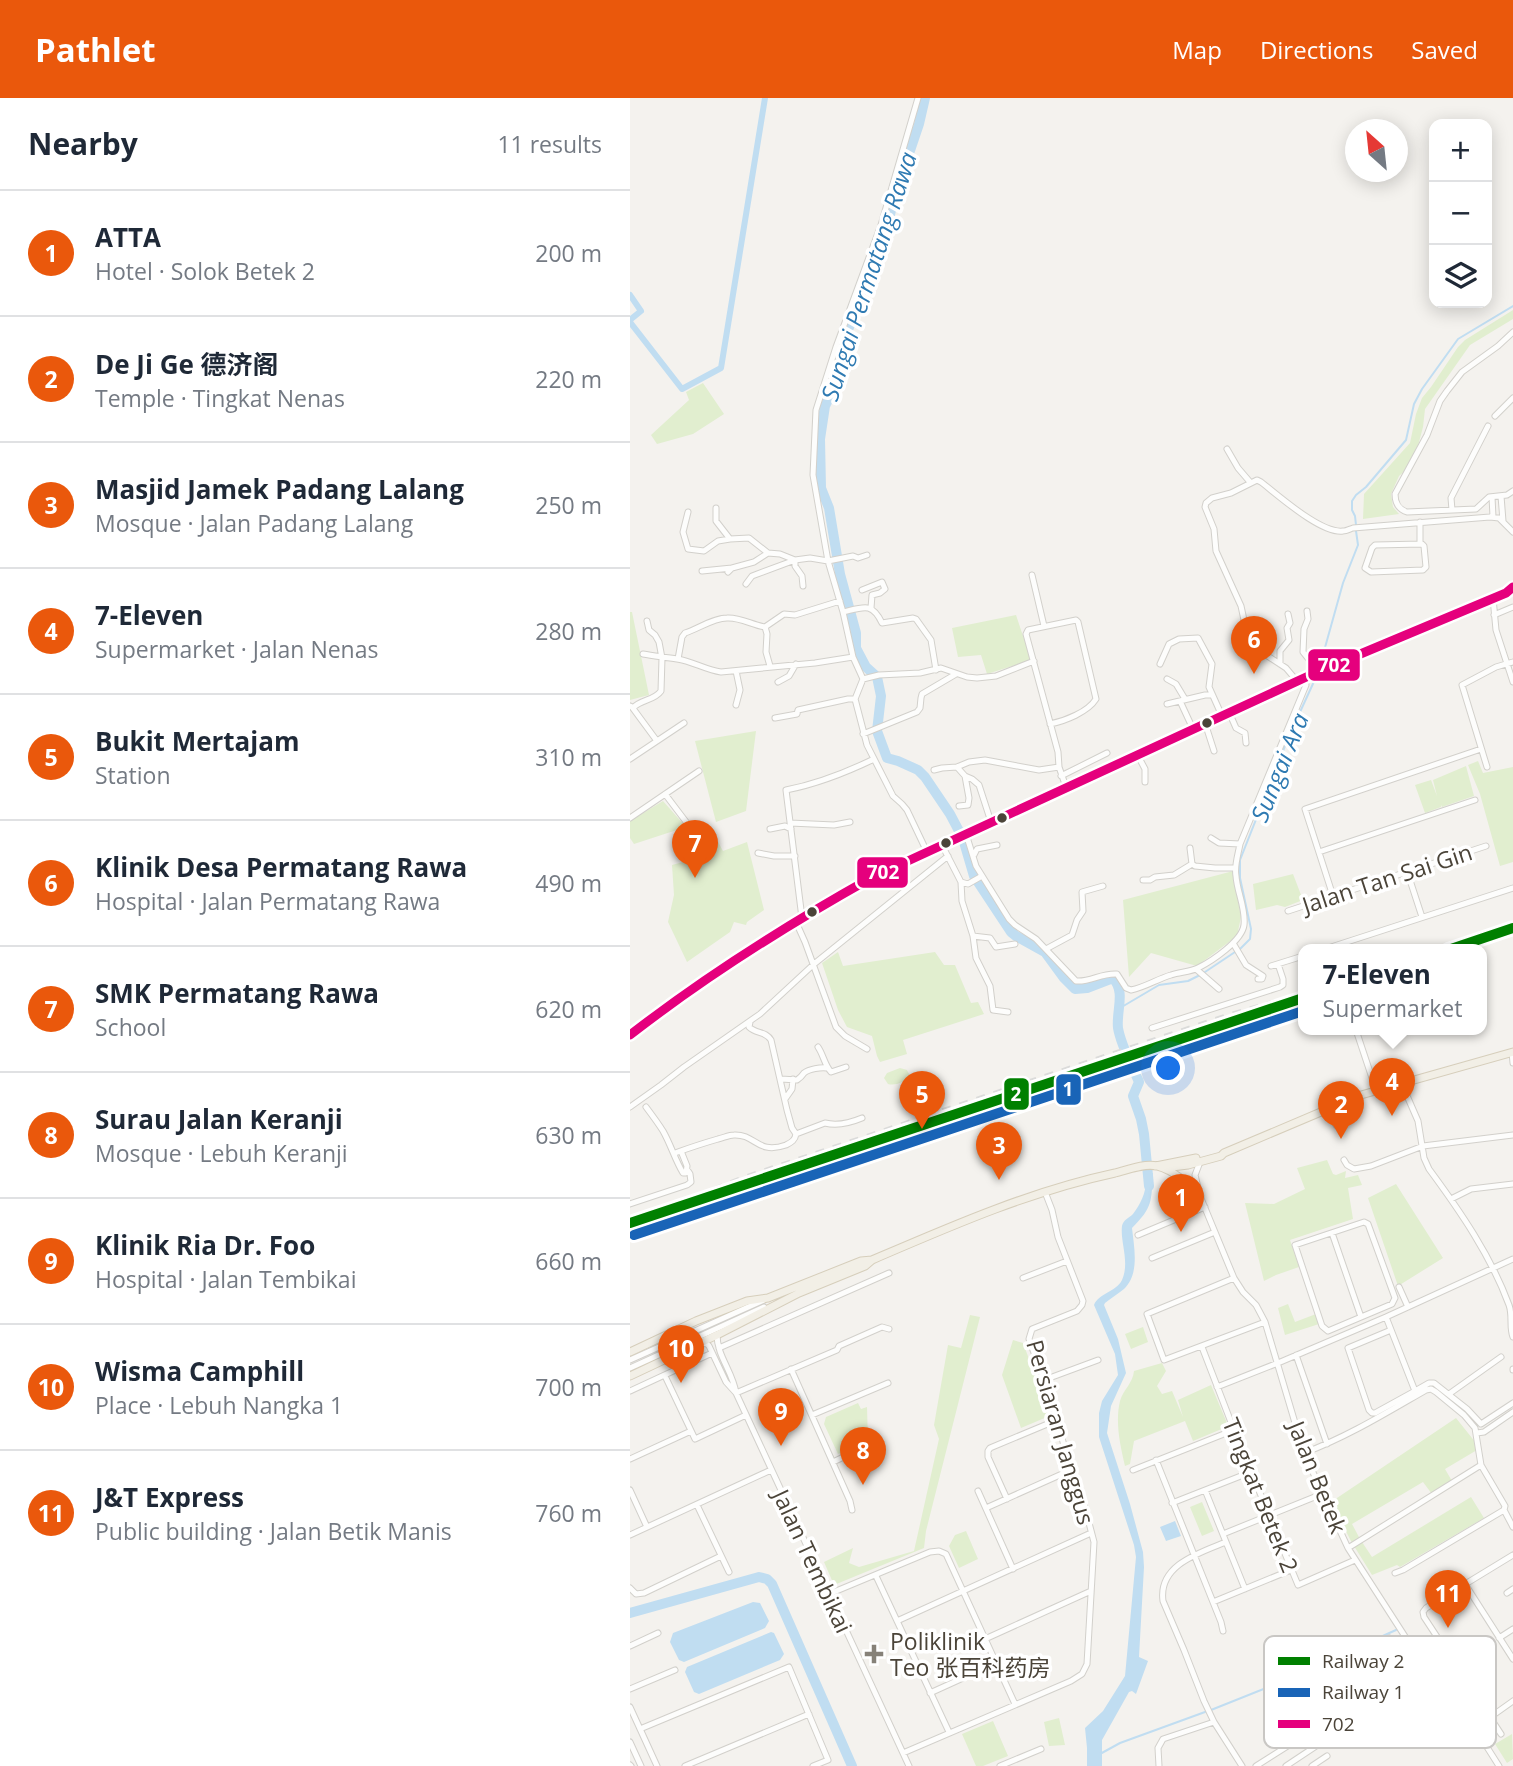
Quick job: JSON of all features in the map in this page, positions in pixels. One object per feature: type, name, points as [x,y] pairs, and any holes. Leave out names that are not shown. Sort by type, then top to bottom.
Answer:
[{"type":"main road","points":[[630,1035],[720,970],[871,878],[1301,679],[1509,593],[1513,587]]},
{"type":"main road","points":[[630,1376],[701,1343],[717,1329],[994,1209],[1082,1181],[1143,1167],[1200,1162],[1221,1156],[1328,1107],[1401,1082],[1513,1052]]},
{"type":"main road","points":[[1158,1167],[1220,1151],[1224,1153]]},
{"type":"main road","points":[[1158,1167],[1181,1178],[1200,1196]]},
{"type":"main road","points":[[630,1352],[747,1301],[768,1298],[861,1261],[872,1260]]},
{"type":"street","points":[[866,678],[853,657],[848,611],[840,601],[813,475],[816,410],[881,225],[918,98]]},
{"type":"street","points":[[1513,332],[1462,372],[1440,401],[1427,435],[1395,494],[1395,502],[1406,512],[1476,509],[1487,499],[1513,491]]},
{"type":"street","points":[[1495,416],[1513,398]]},
{"type":"street","points":[[1452,510],[1451,498],[1488,426]]},
{"type":"street","points":[[1227,449],[1238,468],[1251,482]]},
{"type":"street","points":[[963,835],[974,855],[979,878],[1009,919],[1036,939],[1076,981],[1087,981],[1107,973],[1117,974],[1126,988],[1131,990],[1148,986],[1171,975],[1197,970],[1241,935],[1244,916],[1235,868],[1240,844],[1306,685],[1266,655],[1244,620],[1241,606],[1216,551],[1214,529],[1206,503],[1257,480],[1303,515],[1329,529],[1343,531],[1353,527],[1493,517],[1503,521],[1513,532]]},
{"type":"street","points":[[1501,496],[1503,521]]},
{"type":"street","points":[[1492,497],[1493,517]]},
{"type":"street","points":[[716,508],[716,521],[730,539]]},
{"type":"street","points":[[688,512],[683,532],[688,549],[704,551],[718,541],[749,538],[768,553],[795,560]]},
{"type":"street","points":[[1420,522],[1420,543],[1424,546],[1426,567],[1423,570],[1371,572],[1365,568],[1375,545],[1420,543]]},
{"type":"street","points":[[702,571],[730,570],[754,562],[768,553]]},
{"type":"street","points":[[746,584],[752,576],[795,560],[810,558],[830,561],[867,555]]},
{"type":"street","points":[[795,560],[803,586]]},
{"type":"street","points":[[1032,575],[1044,626]]},
{"type":"street","points":[[862,590],[882,582],[885,589],[872,595],[872,608],[883,624],[916,619],[931,640],[936,670]]},
{"type":"street","points":[[1493,598],[1496,630],[1510,663],[1513,682]]},
{"type":"street","points":[[765,627],[784,614],[795,615],[840,601]]},
{"type":"street","points":[[1494,615],[1513,607]]},
{"type":"street","points":[[848,611],[872,608]]},
{"type":"street","points":[[1307,611],[1303,652],[1315,673]]},
{"type":"street","points":[[1280,664],[1280,651],[1289,640],[1288,614]]},
{"type":"street","points":[[678,659],[685,633],[721,619],[743,620],[765,627]]},
{"type":"street","points":[[1049,721],[1065,719],[1091,706],[1096,699],[1078,622],[1074,620],[1028,630],[1026,634],[1066,787]]},
{"type":"street","points":[[647,621],[649,630],[659,642],[662,658],[661,691],[658,696],[632,707],[657,741]]},
{"type":"street","points":[[765,627],[766,652],[770,666]]},
{"type":"street","points":[[1160,664],[1169,644],[1179,639],[1198,638],[1212,664],[1209,687],[1212,695],[1236,727],[1245,733],[1246,743]]},
{"type":"street","points":[[643,654],[678,659],[712,670],[736,671],[853,657]]},
{"type":"street","points":[[927,852],[907,810],[893,796],[863,734],[855,699],[866,678],[947,669],[956,674],[977,678],[996,676],[1034,661]]},
{"type":"street","points":[[1487,767],[1462,685],[1510,663]]},
{"type":"street","points":[[778,682],[789,676],[796,664]]},
{"type":"street","points":[[736,671],[740,690],[736,705]]},
{"type":"street","points":[[863,734],[918,711],[922,694],[956,674]]},
{"type":"street","points":[[1167,680],[1176,684],[1193,729]]},
{"type":"street","points":[[1167,705],[1212,695]]},
{"type":"street","points":[[775,718],[797,713],[798,710],[855,699]]},
{"type":"street","points":[[630,759],[684,723]]},
{"type":"street","points":[[1206,723],[1214,751]]},
{"type":"street","points":[[1333,896],[1305,809],[1481,749]]},
{"type":"street","points":[[1061,776],[1107,753]]},
{"type":"street","points":[[1137,754],[1145,769],[1145,782]]},
{"type":"street","points":[[867,1049],[845,1037],[836,1027],[799,920],[795,856],[786,790],[810,786],[874,759]]},
{"type":"street","points":[[934,770],[985,760],[1039,769],[1059,767]]},
{"type":"street","points":[[957,767],[979,785],[991,822]]},
{"type":"street","points":[[630,818],[699,771]]},
{"type":"street","points":[[959,806],[968,805],[965,776]]},
{"type":"street","points":[[665,794],[690,827]]},
{"type":"street","points":[[969,798],[982,797]]},
{"type":"street","points":[[1319,852],[1475,800]]},
{"type":"street","points":[[770,830],[785,826],[850,822]]},
{"type":"street","points":[[1211,838],[1219,843],[1240,844]]},
{"type":"street","points":[[942,845],[961,882],[962,901],[973,936],[976,958],[990,986],[993,1010],[1008,1012]]},
{"type":"street","points":[[974,855],[977,849],[997,845]]},
{"type":"street","name":"Jalan Tan Sai Gin","points":[[1288,911],[1486,846]]},
{"type":"street","points":[[1191,848],[1192,864]]},
{"type":"street","points":[[758,853],[795,856]]},
{"type":"street","points":[[630,1107],[767,1009],[814,964],[948,856]]},
{"type":"street","points":[[1143,880],[1174,875],[1192,864],[1235,868]]},
{"type":"street","points":[[1407,871],[1422,917]]},
{"type":"street","points":[[961,882],[968,884],[979,878]]},
{"type":"street","points":[[1046,949],[1072,935],[1084,907],[1081,893],[1103,886]]},
{"type":"street","points":[[1340,944],[1513,888]]},
{"type":"street","points":[[973,936],[990,937],[996,947],[1015,944]]},
{"type":"street","points":[[1234,943],[1246,965],[1263,976],[1258,979]]},
{"type":"street","points":[[1270,967],[1298,958]]},
{"type":"street","points":[[1152,1028],[1280,987],[1283,985],[1283,979],[1278,964]]},
{"type":"street","points":[[1197,970],[1219,989]]},
{"type":"street","points":[[673,1152],[736,1134],[771,1149],[796,1138],[770,1037],[752,1030],[749,1027],[752,1020]]},
{"type":"street","points":[[1358,1035],[1376,1090]]},
{"type":"street","points":[[818,1046],[827,1068]]},
{"type":"street","points":[[1513,1052],[1513,1063]]},
{"type":"street","points":[[781,1079],[800,1080],[806,1072],[822,1067],[831,1072],[846,1068]]},
{"type":"street","points":[[785,1099],[792,1089],[793,1079]]},
{"type":"street","points":[[1401,1082],[1418,1121],[1424,1158],[1429,1169],[1473,1233],[1511,1306],[1513,1337]]},
{"type":"street","points":[[646,1107],[659,1124],[681,1171],[688,1171]]},
{"type":"street","points":[[1328,1107],[1336,1125]]},
{"type":"street","points":[[796,1133],[825,1123],[842,1124],[862,1118]]},
{"type":"street","points":[[1344,1160],[1354,1169],[1371,1166],[1423,1146],[1513,1135]]},
{"type":"street","points":[[630,1205],[691,1182],[681,1151]]},
{"type":"street","name":"Jalan Betek","points":[[1200,1162],[1195,1175],[1200,1196],[1234,1278],[1256,1305],[1265,1322],[1304,1453],[1348,1548],[1405,1636]]},
{"type":"street","points":[[1451,1199],[1471,1189],[1512,1186]]},
{"type":"street","points":[[1023,1278],[1067,1261],[1045,1192]]},
{"type":"street","points":[[1138,1235],[1205,1207]]},
{"type":"street","points":[[1217,1387],[1296,1355],[1340,1330],[1360,1317],[1392,1304],[1395,1298],[1367,1222],[1295,1245],[1324,1329],[1328,1331],[1340,1330],[1386,1317],[1513,1259]]},
{"type":"street","points":[[1152,1258],[1215,1232]]},
{"type":"street","points":[[1332,1233],[1360,1317]]},
{"type":"street","name":"Persiaran Janggus","points":[[903,1753],[1071,1681],[1082,1674],[1087,1664],[1094,1542],[1083,1500],[1029,1339],[1032,1329],[1071,1314],[1082,1305],[1083,1301],[1067,1261]]},
{"type":"street","points":[[719,1348],[889,1273]]},
{"type":"street","points":[[1234,1278],[1147,1314],[1164,1360],[1265,1322]]},
{"type":"street","points":[[1399,1287],[1408,1307]]},
{"type":"street","points":[[630,1368],[717,1329],[768,1298]]},
{"type":"street","points":[[1386,1317],[1415,1391]]},
{"type":"street","points":[[736,1393],[837,1350],[839,1346],[882,1327],[889,1329]]},
{"type":"street","points":[[630,1360],[717,1329]]},
{"type":"street","name":"Jalan Tembikai","points":[[717,1329],[719,1348],[734,1380],[736,1393],[909,1766]]},
{"type":"street","points":[[1391,1330],[1348,1348],[1372,1413],[1432,1382],[1467,1409],[1479,1423],[1483,1424],[1513,1404]]},
{"type":"street","name":"Jalan Tembikai","points":[[701,1343],[707,1344],[726,1382],[736,1393]]},
{"type":"street","name":"Tingkat Betek 2","points":[[1202,1347],[1298,1585],[1355,1559]]},
{"type":"street","points":[[630,1391],[712,1353]]},
{"type":"street","points":[[1296,1355],[1327,1444]]},
{"type":"street","points":[[1449,1394],[1501,1357]]},
{"type":"street","points":[[1044,1380],[1098,1360]]},
{"type":"street","points":[[791,1370],[852,1510]]},
{"type":"street","points":[[666,1376],[695,1438],[746,1415]]},
{"type":"street","points":[[812,1415],[888,1383]]},
{"type":"street","points":[[1304,1453],[1327,1444],[1431,1389],[1464,1415],[1475,1429],[1481,1465],[1505,1506],[1504,1510],[1513,1527]]},
{"type":"street","points":[[1477,1433],[1484,1432],[1513,1412]]},
{"type":"street","points":[[1007,1499],[988,1457],[988,1451],[1057,1420]]},
{"type":"street","points":[[1133,1470],[1234,1430]]},
{"type":"street","points":[[630,1459],[691,1431]]},
{"type":"street","points":[[833,1462],[869,1445]]},
{"type":"street","points":[[1156,1461],[1223,1631]]},
{"type":"street","points":[[1348,1548],[1481,1465]]},
{"type":"street","points":[[630,1535],[771,1470]]},
{"type":"street","points":[[986,1508],[1071,1470]]},
{"type":"street","points":[[1172,1503],[1251,1472]]},
{"type":"street","points":[[1205,1490],[1245,1589]]},
{"type":"street","points":[[978,1491],[1013,1569]]},
{"type":"street","points":[[631,1494],[647,1527]]},
{"type":"street","points":[[1223,1534],[1322,1494]]},
{"type":"street","points":[[697,1504],[729,1572]]},
{"type":"street","points":[[1395,1573],[1504,1510]]},
{"type":"street","points":[[897,1621],[1091,1534]]},
{"type":"street","points":[[1226,1542],[1175,1567],[1169,1573],[1162,1594],[1204,1701],[1242,1766]]},
{"type":"street","points":[[829,1594],[930,1552],[939,1551],[946,1554],[1015,1704]]},
{"type":"street","points":[[1436,1636],[1423,1617],[1426,1608],[1513,1555]]},
{"type":"street","points":[[630,1588],[636,1594],[644,1593],[721,1556]]},
{"type":"street","points":[[1213,1602],[1292,1570]]},
{"type":"street","points":[[876,1576],[948,1732]]},
{"type":"street","points":[[1465,1584],[1513,1659]]},
{"type":"street","points":[[985,1639],[1091,1591]]},
{"type":"street","points":[[1499,1638],[1513,1629]]},
{"type":"street","points":[[630,1646],[658,1633]]},
{"type":"street","points":[[930,1693],[996,1663]]},
{"type":"street","points":[[640,1729],[789,1667],[828,1760],[813,1766]]},
{"type":"street","points":[[630,1689],[675,1670]]},
{"type":"street","points":[[1496,1714],[1513,1701]]},
{"type":"street","points":[[630,1707],[657,1766]]},
{"type":"street","points":[[685,1766],[809,1714]]},
{"type":"street","points":[[1159,1766],[1158,1748],[1163,1739],[1214,1722]]},
{"type":"street","points":[[1496,1727],[1501,1734]]},
{"type":"street","points":[[630,1742],[641,1766]]},
{"type":"street","points":[[1256,1766],[1285,1748]]},
{"type":"street","points":[[1286,1766],[1313,1748]]},
{"type":"street","name":"Jalan Betek","points":[[1488,1748],[1499,1766]]},
{"type":"street","points":[[1000,1766],[1041,1749]]},
{"type":"street","points":[[1312,1766],[1327,1756]]},
{"type":"green space","points":[[1513,310],[1513,319],[1470,345],[1425,409],[1418,446],[1391,494],[1393,507],[1399,514],[1363,519],[1364,494],[1410,443],[1422,398],[1458,347]]},
{"type":"green space","points":[[703,383],[724,414],[693,434],[657,444],[651,435],[689,400],[686,392]]},
{"type":"green space","points":[[630,612],[649,695],[630,700]]},
{"type":"green space","points":[[1016,615],[1031,660],[987,674],[981,655],[958,657],[952,628]]},
{"type":"green space","points":[[756,731],[746,811],[716,822],[695,741]]},
{"type":"green space","points":[[1478,761],[1483,773],[1513,767],[1513,862],[1500,866],[1480,794],[1468,765]]},
{"type":"green space","points":[[1466,766],[1474,796],[1442,807],[1441,805],[1425,813],[1415,785],[1431,780],[1437,796],[1433,780]]},
{"type":"green space","points":[[663,801],[686,827],[634,844],[630,838],[630,821]]},
{"type":"green space","points":[[718,842],[723,851],[747,842],[764,910],[746,925],[734,922],[730,932],[687,962],[668,922],[674,895],[672,865],[683,862],[684,854]]},
{"type":"green space","points":[[1237,870],[1237,895],[1241,917],[1237,936],[1197,966],[1151,953],[1129,977],[1123,900]]},
{"type":"green space","points":[[1293,874],[1303,900],[1285,907],[1277,905],[1256,910],[1253,884]]},
{"type":"green space","points":[[838,952],[843,966],[935,952],[944,965],[955,965],[971,1003],[978,1002],[984,1014],[903,1040],[907,1054],[880,1062],[872,1036],[847,1027],[838,1010],[822,963]]},
{"type":"green space","points":[[900,1068],[907,1070],[910,1076],[900,1083],[888,1084],[884,1078],[887,1073]]},
{"type":"green space","points":[[1327,1160],[1333,1174],[1346,1171],[1345,1178],[1358,1175],[1362,1185],[1348,1188],[1353,1219],[1290,1240],[1299,1267],[1264,1281],[1245,1203],[1274,1204],[1305,1189],[1297,1168]]},
{"type":"green space","points":[[1396,1184],[1443,1258],[1398,1286],[1368,1198]]},
{"type":"green space","points":[[1288,1304],[1295,1322],[1316,1314],[1319,1324],[1285,1335],[1278,1308]]},
{"type":"green space","points":[[970,1315],[980,1317],[924,1548],[834,1585],[824,1562],[853,1548],[849,1563],[859,1567],[914,1551],[939,1439],[934,1425],[948,1345],[961,1348]]},
{"type":"green space","points":[[1143,1327],[1148,1342],[1131,1349],[1125,1334]]},
{"type":"green space","points":[[1013,1340],[1023,1343],[1049,1412],[1047,1417],[1021,1428],[1002,1375]]},
{"type":"green space","points":[[1162,1363],[1166,1371],[1157,1386],[1162,1394],[1172,1391],[1183,1417],[1178,1400],[1211,1385],[1227,1423],[1224,1428],[1193,1441],[1185,1421],[1134,1441],[1130,1464],[1125,1466],[1118,1425],[1120,1401],[1134,1371]]},
{"type":"green space","points":[[858,1403],[861,1409],[867,1407],[868,1441],[838,1454],[824,1424],[826,1417]]},
{"type":"green space","points":[[1456,1418],[1476,1443],[1477,1450],[1445,1469],[1452,1481],[1432,1494],[1423,1482],[1352,1524],[1360,1539],[1352,1543],[1331,1502]]},
{"type":"green space","points":[[1471,1497],[1484,1518],[1400,1567],[1397,1565],[1372,1575],[1354,1546],[1362,1542],[1372,1557]]},
{"type":"green space","points":[[1202,1502],[1214,1531],[1202,1536],[1190,1507]]},
{"type":"green space","points":[[966,1531],[978,1559],[959,1568],[949,1546],[955,1535]]},
{"type":"green space","points":[[1059,1718],[1065,1745],[1049,1746],[1044,1722]]},
{"type":"green space","points":[[993,1721],[1008,1756],[976,1766],[962,1734]]},
{"type":"green space","points":[[1512,1734],[1513,1759],[1507,1763],[1496,1743]]},
{"type":"water","points":[[1153,1173],[1150,1204],[1132,1228],[1135,1260],[1132,1276],[1124,1289],[1104,1305],[1118,1339],[1126,1373],[1111,1406],[1107,1433],[1143,1552],[1139,1657],[1148,1661],[1136,1694],[1129,1692],[1102,1740],[1102,1766],[1087,1766],[1085,1728],[1103,1711],[1125,1676],[1136,1557],[1099,1437],[1102,1401],[1118,1375],[1115,1354],[1094,1305],[1122,1280],[1125,1266],[1123,1224],[1142,1200],[1146,1185],[1145,1174]]},
{"type":"water","points":[[1175,1521],[1181,1536],[1166,1541],[1160,1527]]},
{"type":"water","points":[[753,1602],[760,1603],[769,1621],[765,1628],[684,1662],[679,1660],[670,1642],[673,1633]]},
{"type":"water","points":[[771,1632],[784,1654],[780,1660],[699,1694],[694,1692],[685,1672],[687,1667]]},
{"type":"waterway","points":[[630,322],[682,389],[721,368],[765,98]]},
{"type":"waterway","name":"Sungai Permatang Rawa","points":[[925,98],[885,235],[876,251],[859,297],[847,332],[833,390],[825,406],[820,439],[821,488],[829,508],[840,574],[856,633],[856,648],[866,667],[877,677],[881,696],[877,731],[887,758],[918,770],[925,777],[959,831]]},
{"type":"waterway","points":[[630,295],[641,311],[630,320]]},
{"type":"waterway","name":"Sungai Ara","points":[[1356,525],[1352,501],[1406,440],[1414,404],[1422,389],[1458,339],[1513,306]]},
{"type":"waterway","name":"Sungai Ara","points":[[1319,669],[1343,583],[1358,545],[1356,531]]},
{"type":"waterway","name":"Sungai Ara","points":[[1240,949],[1250,939],[1251,929],[1240,878],[1240,860],[1289,736],[1317,675]]},
{"type":"waterway","name":"Sungai Permatang Rawa","points":[[964,842],[974,876],[1011,932],[1045,952],[1075,989],[1087,988],[1113,978],[1117,983],[1120,995],[1119,1035],[1139,1082],[1133,1096],[1144,1134],[1149,1186]]},
{"type":"waterway","name":"Sungai Ara","points":[[1205,972],[1235,952]]},
{"type":"waterway","name":"Sungai Ara","points":[[1120,1008],[1159,985],[1188,981],[1200,975]]},
{"type":"waterway","points":[[630,1613],[759,1577],[767,1579],[772,1584],[852,1766]]},
{"type":"waterway","points":[[1383,1636],[1396,1630]]},
{"type":"waterway","points":[[1211,1710],[1264,1689]]},
{"type":"waterway","points":[[1100,1754],[1120,1743],[1205,1712]]},
{"type":"railway","points":[[925,1115],[1224,1015],[1298,993]]},
{"type":"railway","points":[[934,1141],[1298,1018]]},
{"type":"railway","points":[[630,1221],[741,1177],[911,1120]]},
{"type":"railway","points":[[681,1216],[741,1205],[919,1146]]},
{"type":"railway","points":[[633,1228],[688,1214]]},
{"type":"rail line","name":"2","points":[[1466,944],[1513,928]]},
{"type":"rail line","name":"2","points":[[630,1223],[1298,1000]]},
{"type":"rail line","name":"1","points":[[634,1235],[1298,1013]]},
{"type":"transit line","name":"702","points":[[630,1035],[748,952],[871,878],[1315,673],[1506,593],[1513,587]]},
{"type":"place","name":"Klinik Desa Permatang Rawa","points":[[1254,674]]},
{"type":"place","name":"SMK Permatang Rawa","points":[[695,878]]},
{"type":"place","name":"7-Eleven","points":[[1392,1116]]},
{"type":"place","name":"Bukit Mertajam","points":[[922,1129]]},
{"type":"place","name":"De Ji Ge 德济阁","points":[[1341,1139]]},
{"type":"place","name":"Masjid Jamek Padang Lalang","points":[[999,1180]]},
{"type":"place","name":"ATTA","points":[[1181,1232]]},
{"type":"place","name":"Wisma Camphill","points":[[681,1383]]},
{"type":"place","name":"Klinik Ria Dr. Foo","points":[[781,1446]]},
{"type":"place","name":"Surau Jalan Keranji","points":[[863,1485]]},
{"type":"place","name":"J&T Express","points":[[1448,1628]]},
{"type":"place","name":"Poliklinik Teo 张百科药房","points":[[874,1654]]}]
